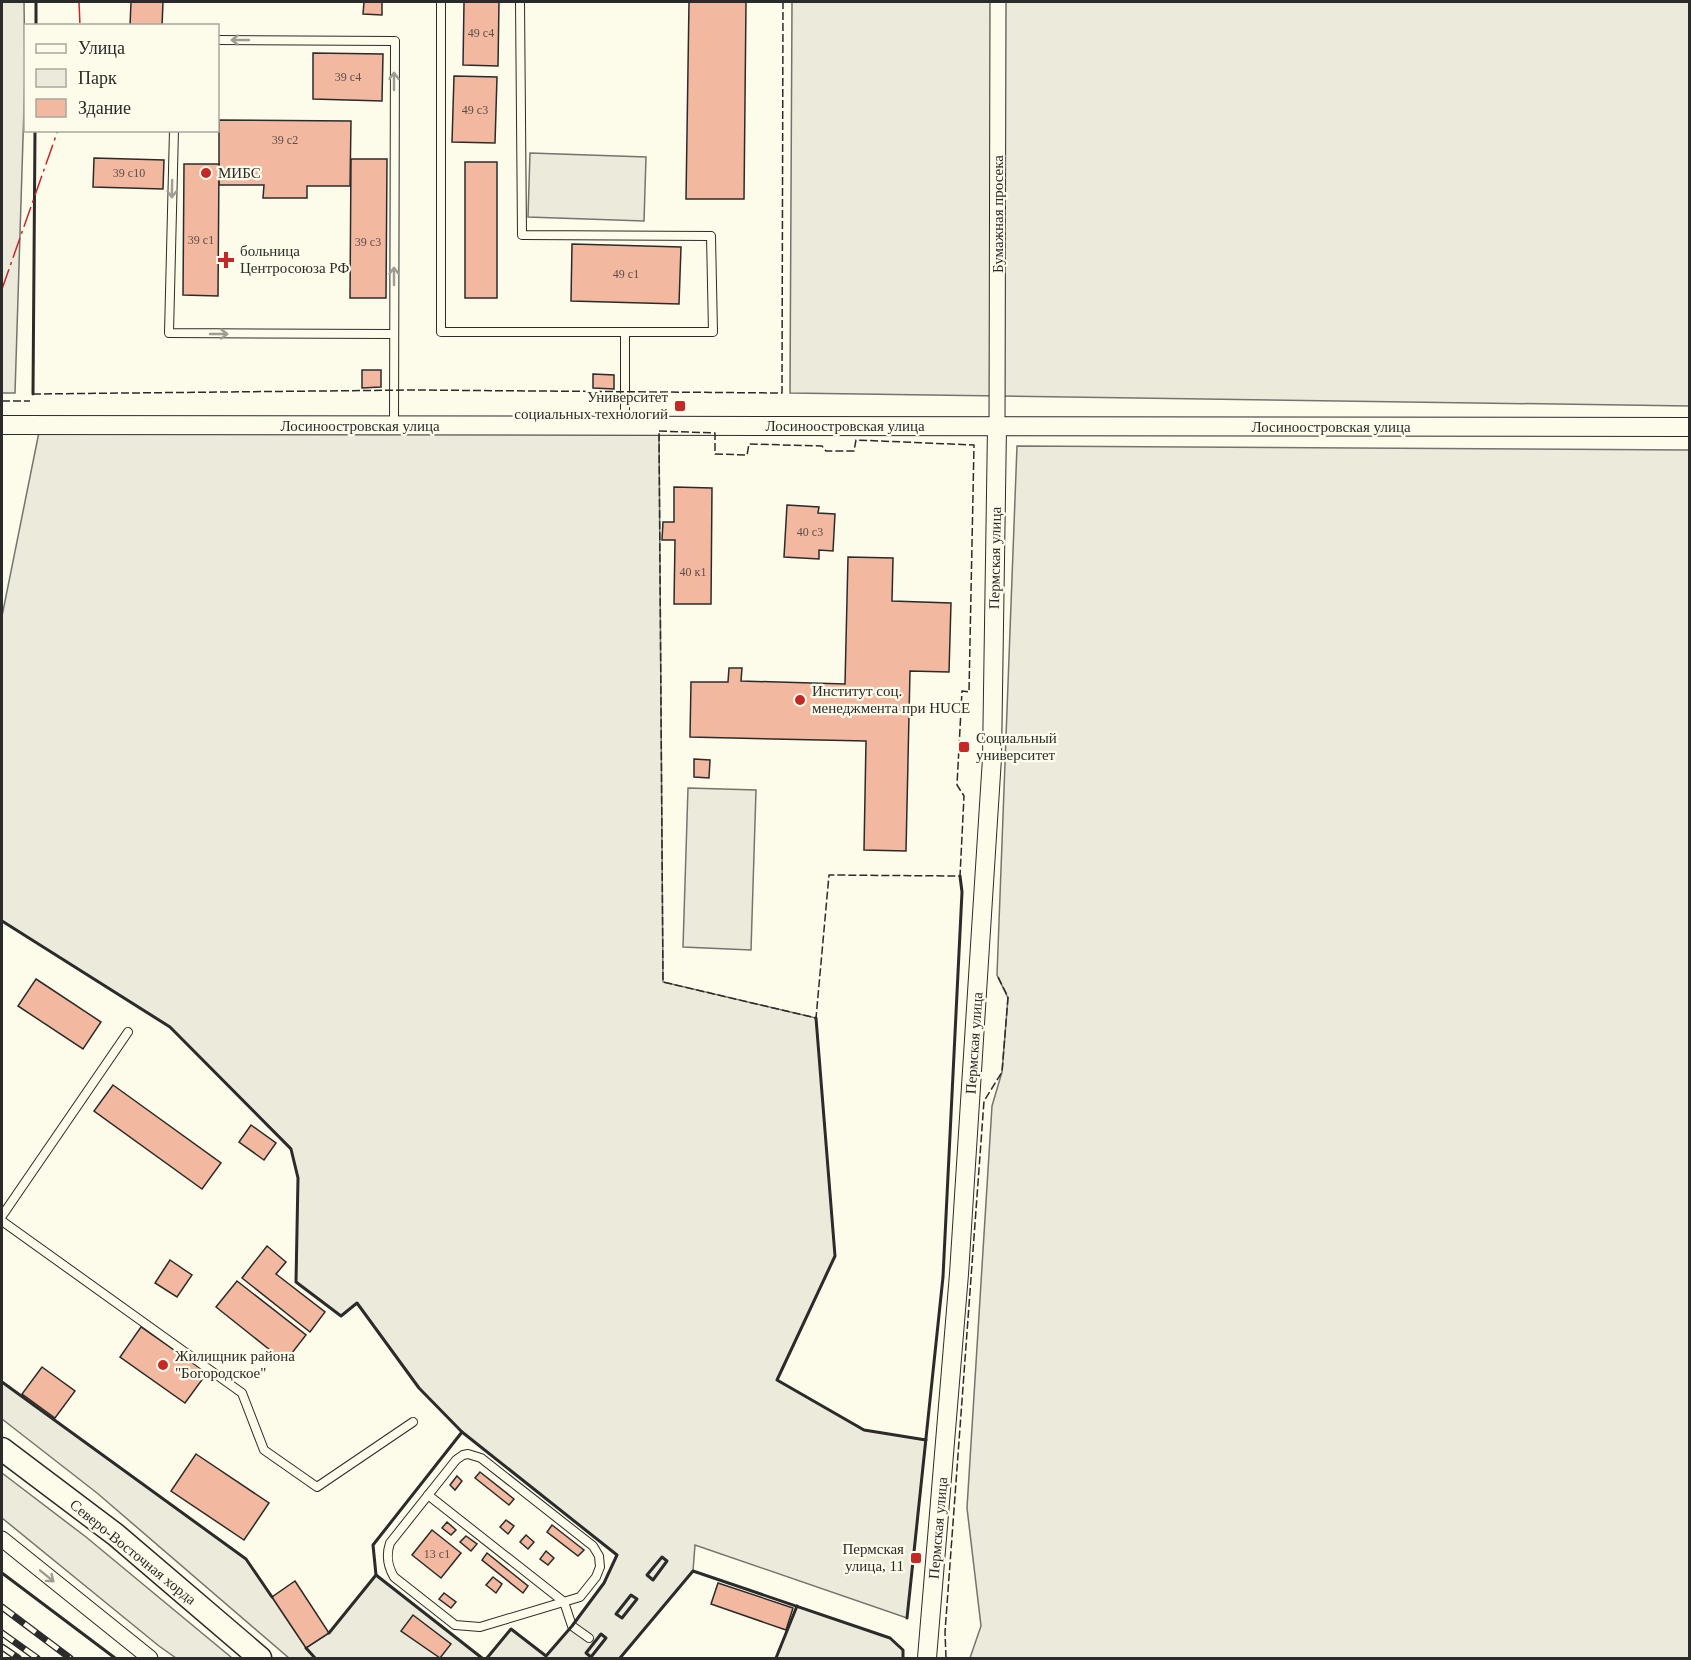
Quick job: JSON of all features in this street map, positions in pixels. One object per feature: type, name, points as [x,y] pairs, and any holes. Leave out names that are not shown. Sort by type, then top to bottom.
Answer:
[{"type":"main road","name":"Северо-Восточная хорда","points":[[2,1449],[116,1535],[261,1659]]},
{"type":"street","name":"Бумажная просека","points":[[997,427],[998,2]]},
{"type":"street","name":"Лосиноостровская улица","points":[[2,425],[1689,427]]},
{"type":"street","name":"Пермская улица","points":[[927,1659],[960,1264],[992,758],[997,427]]},
{"type":"street","points":[[2,1444],[35,1474]]},
{"type":"street","points":[[2,1539],[150,1659]]},
{"type":"lane","points":[[441,2],[441,332],[713,332],[711,236],[522,235],[520,2]]},
{"type":"lane","points":[[219,40],[394,40],[394,426]]},
{"type":"lane","points":[[174,132],[169,333],[394,334]]},
{"type":"lane","points":[[624,427],[625,333]]},
{"type":"lane","points":[[129,1032],[2,1218],[242,1393],[264,1450],[317,1486],[413,1422]]},
{"type":"lane","points":[[468,1454],[477,1455],[593,1546],[599,1556],[600,1567],[596,1576],[580,1597],[480,1628],[455,1625],[394,1577],[387,1559],[390,1543],[428,1495],[456,1460],[468,1454]]},
{"type":"lane","points":[[428,1495],[564,1602],[572,1626],[589,1638]]},
{"type":"green space","points":[[2,2],[24,2],[24,107],[15,393],[2,393]]},
{"type":"green space","points":[[792,2],[1689,2],[1689,406],[790,393]]},
{"type":"green space","points":[[530,153],[646,157],[644,221],[528,217]]},
{"type":"green space","points":[[659,431],[663,982],[816,1018],[835,1256],[777,1380],[864,1430],[926,1440],[907,1618],[695,1545],[693,1571],[620,1658],[487,1658],[511,1629],[546,1656],[604,1583],[617,1555],[462,1432],[419,1388],[357,1303],[341,1316],[296,1282],[298,1178],[291,1148],[170,1027],[2,921],[2,616],[39,432]]},
{"type":"green space","points":[[1017,446],[1689,450],[1689,1658],[970,1658],[981,1626],[967,1508],[992,1106],[1002,1072],[1008,998],[997,975]]},
{"type":"green space","points":[[688,788],[756,790],[751,950],[683,947]]},
{"type":"green space","points":[[2,1382],[246,1559],[306,1648],[329,1633],[376,1575],[482,1658],[289,1658],[97,1493],[2,1419]]},
{"type":"green space","points":[[2,1473],[86,1537],[232,1658],[176,1658],[159,1646],[2,1518]]},
{"type":"shaded area","points":[[797,1606],[890,1638],[903,1650],[903,1658],[776,1658]]},
{"type":"building","points":[[131,2],[163,2],[162,24],[130,24]]},
{"type":"building","points":[[364,2],[382,2],[382,15],[363,14]]},
{"type":"building","points":[[464,2],[499,2],[498,66],[463,65]]},
{"type":"building","points":[[689,2],[746,2],[744,199],[686,199]]},
{"type":"building","points":[[313,53],[383,54],[382,101],[313,99]]},
{"type":"building","points":[[454,76],[497,77],[495,143],[452,142]]},
{"type":"building","points":[[219,120],[351,121],[350,186],[307,186],[307,198],[263,198],[264,185],[219,185]]},
{"type":"building","points":[[94,158],[164,160],[163,189],[93,187]]},
{"type":"building","points":[[351,159],[387,159],[386,298],[350,298]]},
{"type":"building","points":[[465,162],[497,162],[497,298],[465,298]]},
{"type":"building","points":[[184,164],[219,164],[218,296],[183,295]]},
{"type":"building","points":[[572,244],[681,247],[679,304],[571,301]]},
{"type":"building","points":[[362,370],[381,370],[381,387],[362,388]]},
{"type":"building","points":[[593,374],[614,375],[614,389],[593,388]]},
{"type":"building","points":[[674,487],[712,488],[711,604],[674,604],[675,540],[662,540],[663,522],[674,522]]},
{"type":"building","points":[[787,505],[819,507],[818,513],[835,514],[833,551],[819,550],[819,559],[784,557]]},
{"type":"building","name":"Институт соц. менеджмента при HUCE","points":[[848,557],[893,558],[892,601],[951,603],[949,672],[910,671],[906,851],[864,850],[866,741],[690,737],[691,682],[728,682],[729,668],[742,668],[741,681],[845,684]]},
{"type":"building","points":[[694,759],[710,760],[709,778],[694,777]]},
{"type":"building","points":[[36,979],[101,1022],[83,1049],[18,1006]]},
{"type":"building","points":[[113,1085],[221,1163],[202,1189],[94,1111]]},
{"type":"building","points":[[251,1125],[276,1143],[264,1160],[239,1142]]},
{"type":"building","points":[[267,1246],[286,1262],[276,1274],[325,1312],[310,1332],[242,1278]]},
{"type":"building","points":[[170,1260],[192,1275],[177,1297],[155,1283]]},
{"type":"building","points":[[237,1281],[306,1335],[285,1362],[216,1307]]},
{"type":"building","name":"Жилищник района \"Богородское\"","points":[[141,1327],[207,1373],[185,1403],[120,1357]]},
{"type":"building","points":[[42,1367],[75,1391],[55,1418],[22,1394]]},
{"type":"building","points":[[196,1454],[269,1503],[244,1540],[171,1491]]},
{"type":"building","points":[[480,1472],[514,1499],[509,1505],[475,1478]]},
{"type":"building","points":[[457,1476],[462,1481],[455,1490],[450,1485]]},
{"type":"building","points":[[506,1520],[514,1526],[508,1534],[500,1527]]},
{"type":"building","points":[[447,1522],[456,1530],[451,1535],[442,1528]]},
{"type":"building","points":[[552,1525],[584,1550],[578,1556],[547,1532]]},
{"type":"building","points":[[432,1530],[461,1553],[441,1578],[412,1555]]},
{"type":"building","points":[[526,1535],[534,1542],[528,1549],[520,1542]]},
{"type":"building","points":[[466,1536],[477,1544],[471,1551],[460,1542]]},
{"type":"building","points":[[546,1551],[554,1558],[548,1565],[540,1559]]},
{"type":"building","points":[[487,1553],[528,1586],[523,1593],[482,1560]]},
{"type":"building","points":[[493,1577],[502,1584],[496,1593],[486,1585]]},
{"type":"building","points":[[295,1581],[329,1633],[306,1648],[272,1597]]},
{"type":"building","points":[[718,1583],[793,1608],[786,1630],[711,1604]]},
{"type":"building","points":[[444,1593],[456,1602],[451,1608],[439,1599]]},
{"type":"building","points":[[413,1615],[451,1644],[440,1658],[401,1631]]},
{"type":"railway","points":[[2,1607],[70,1658]]},
{"type":"railway","points":[[2,1633],[37,1658]]},
{"type":"railway","points":[[2,1647],[18,1658]]},
{"type":"fence","points":[[33,394],[415,390],[782,393],[783,2]]},
{"type":"fence","points":[[2,401],[30,401]]},
{"type":"fence","points":[[659,431],[715,433],[715,454],[747,455],[749,444],[822,446],[826,451],[854,451],[856,440],[974,445],[969,692],[962,691],[957,785],[964,796],[960,876],[829,875],[816,1018],[663,982],[659,431]]},
{"type":"fence","points":[[946,1658],[945,1632],[984,1101],[1002,1072],[1008,997],[997,975]]},
{"type":"wall","points":[[36,2],[36,24]]},
{"type":"wall","points":[[33,394],[35,132]]},
{"type":"wall","points":[[907,1618],[943,1277],[962,892],[960,876]]},
{"type":"wall","points":[[2,921],[170,1027],[291,1149],[298,1178],[296,1282],[341,1316],[357,1303],[419,1388],[462,1432],[617,1555],[604,1583],[546,1656],[511,1629],[487,1658]]},
{"type":"wall","points":[[816,1018],[835,1256],[777,1380],[864,1430],[926,1440]]},
{"type":"wall","points":[[2,1382],[246,1559],[272,1597]]},
{"type":"wall","points":[[329,1633],[376,1575],[373,1545],[462,1432]]},
{"type":"wall","points":[[662,1557],[667,1561],[653,1580],[647,1575],[662,1557]]},
{"type":"wall","points":[[620,1658],[693,1571],[890,1638],[903,1650],[903,1658]]},
{"type":"wall","points":[[2,1573],[115,1658]]},
{"type":"wall","points":[[376,1575],[482,1658]]},
{"type":"wall","points":[[631,1595],[637,1599],[622,1618],[616,1614],[631,1595]]},
{"type":"wall","points":[[776,1658],[797,1606]]},
{"type":"wall","points":[[601,1634],[606,1638],[591,1657],[586,1653],[601,1634]]},
{"type":"wall","points":[[306,1648],[315,1658]]},
{"type":"power","points":[[79,2],[80,24]]},
{"type":"power","points":[[2,289],[57,132]]},
{"type":"place","name":"МИБС","points":[[206,173]]},
{"type":"place","name":"больница Центросоюза РФ","points":[[226,260]]},
{"type":"place","name":"Университет социальных технологий","points":[[680,406]]},
{"type":"place","name":"Институт соц. менеджмента при HUCE","points":[[800,700]]},
{"type":"place","name":"Социальный университет","points":[[964,747]]},
{"type":"place","name":"Жилищник района \"Богородское\"","points":[[163,1365]]},
{"type":"place","name":"Пермская улица, 11","points":[[916,1558]]}]
